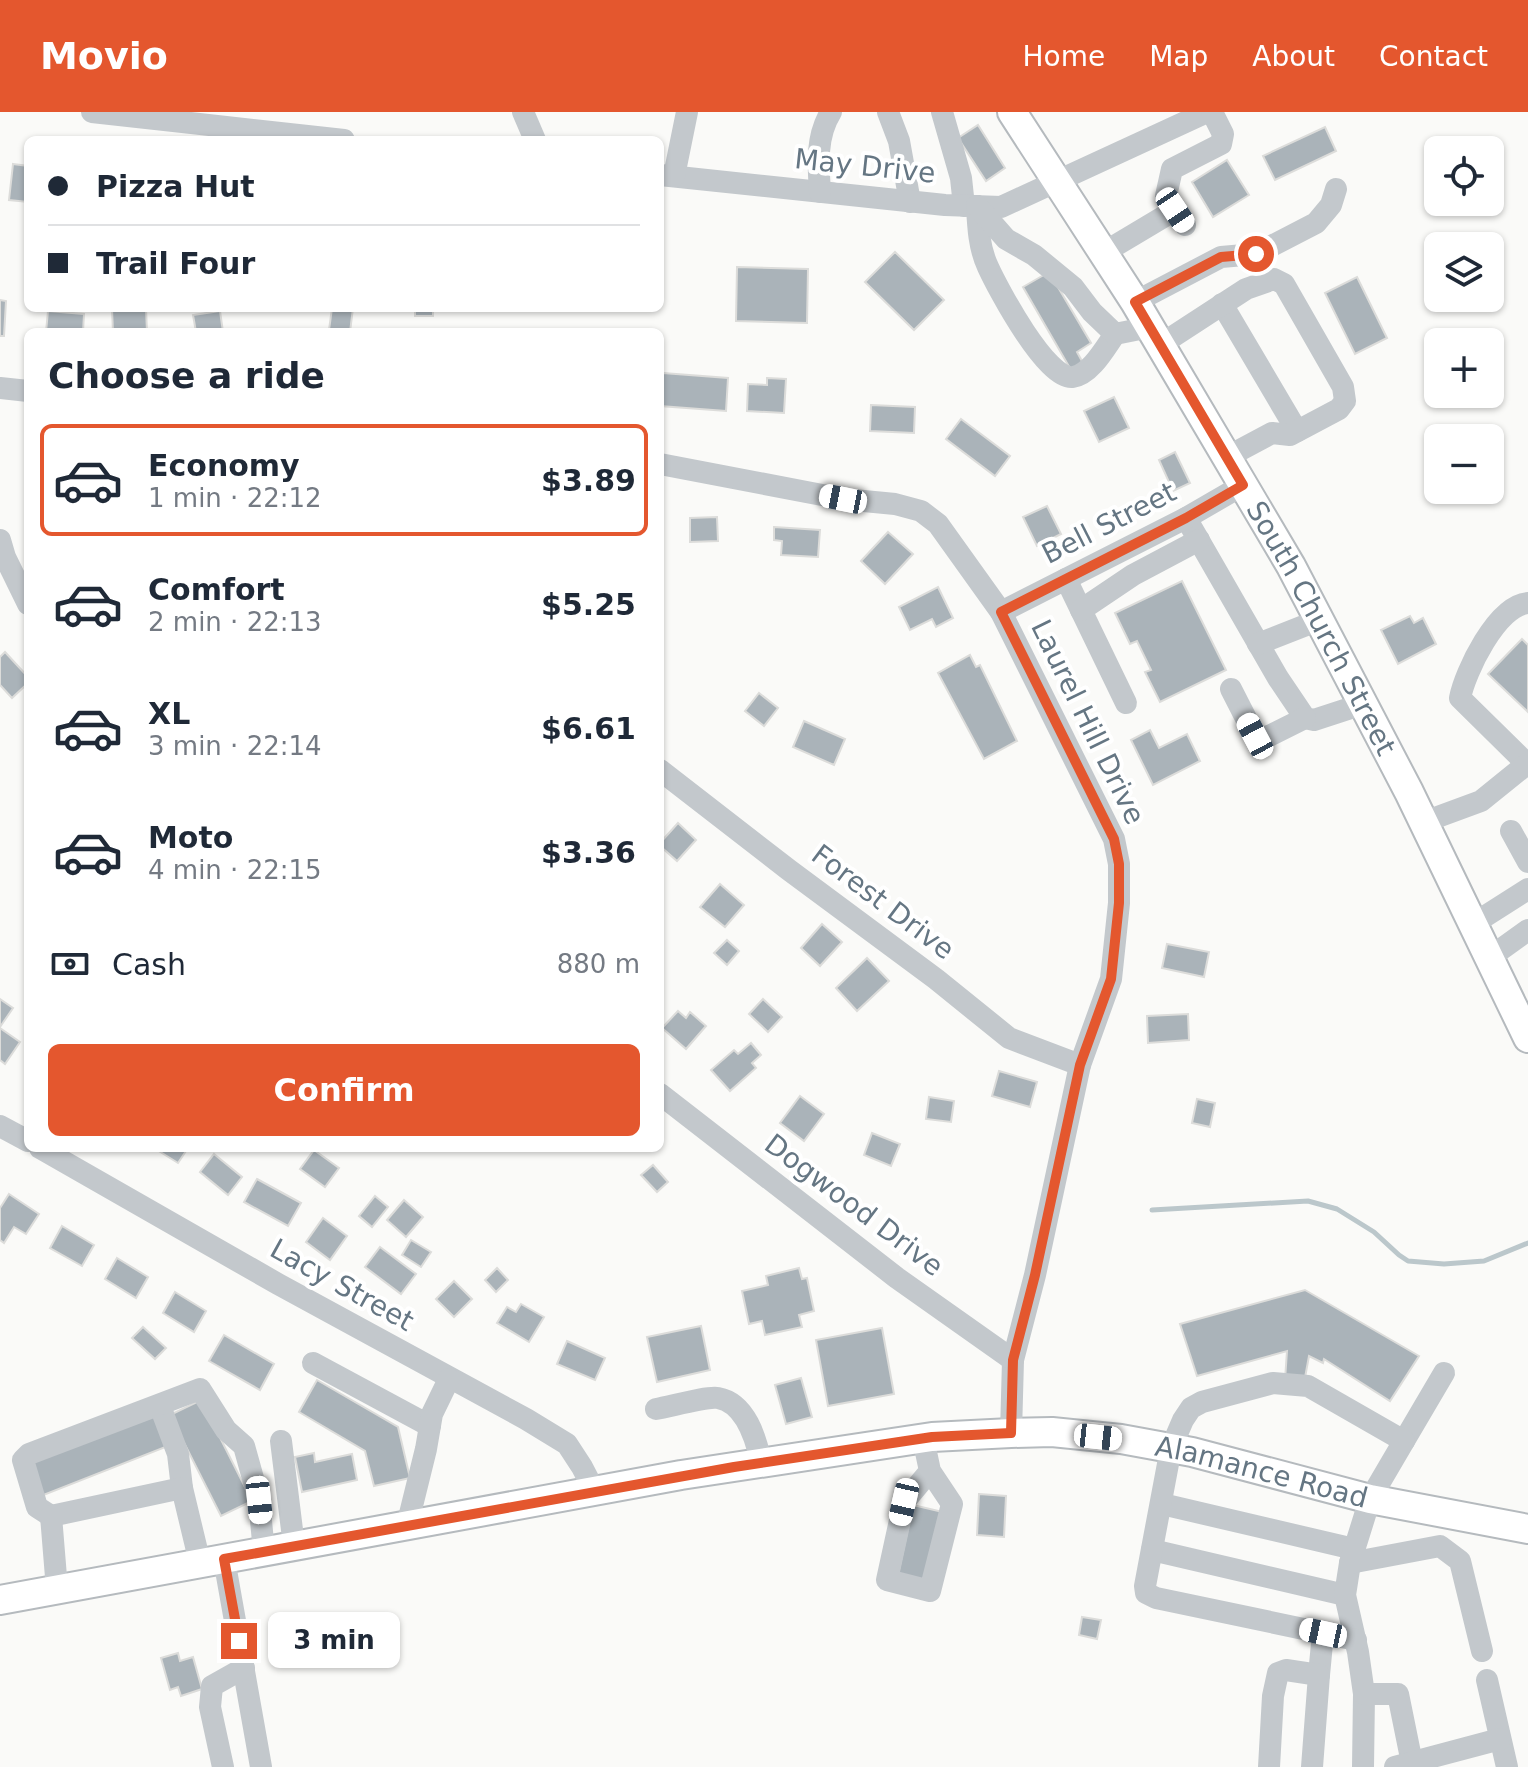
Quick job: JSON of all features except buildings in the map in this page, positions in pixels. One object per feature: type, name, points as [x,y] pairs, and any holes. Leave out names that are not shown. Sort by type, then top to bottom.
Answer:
[{"type":"main road","name":"South Church Street","points":[[1012,112],[1135,302],[1291,566],[1424,822],[1528,1038]]},
{"type":"main road","name":"Alamance Road","points":[[0,1600],[761,1462],[923,1438],[1011,1433],[1052,1432],[1171,1448],[1370,1499],[1528,1529]]},
{"type":"street","points":[[92,112],[308,136]]},
{"type":"street","points":[[523,112],[533,136]]},
{"type":"street","points":[[667,175],[687,112]]},
{"type":"street","points":[[820,192],[818,162],[822,126],[831,112]]},
{"type":"street","points":[[888,112],[899,141],[910,202]]},
{"type":"street","points":[[942,112],[987,266],[1042,360],[1065,377],[1074,377],[1086,371],[1115,334]]},
{"type":"street","points":[[1103,253],[1180,218],[1166,196],[1172,169],[1221,144],[1223,134],[1210,112]]},
{"type":"street","name":"May Drive","points":[[667,175],[910,202],[1001,207],[1210,112]]},
{"type":"street","points":[[1135,302],[1221,257],[1256,254],[1316,223],[1331,205],[1336,189]]},
{"type":"street","points":[[970,206],[1006,239],[1034,255],[1073,287],[1092,312],[1115,334],[1155,336],[1246,289],[1274,279],[1284,284],[1343,387],[1345,401],[1339,409],[1290,435],[1272,433],[1227,457]]},
{"type":"street","points":[[1222,304],[1297,431]]},
{"type":"street","points":[[0,388],[24,391]]},
{"type":"street","name":"Laurel Hill Drive","points":[[664,465],[843,499],[895,504],[921,511],[938,524],[1001,612],[1114,839],[1119,903],[1111,979],[1080,1065],[1035,1275],[1013,1360],[1011,1433]]},
{"type":"street","name":"Bell Street","points":[[1001,612],[1186,518],[1243,485]]},
{"type":"street","points":[[1186,518],[1258,644],[1305,718]]},
{"type":"street","points":[[0,540],[24,596]]},
{"type":"street","points":[[1081,610],[1133,575],[1199,540]]},
{"type":"street","points":[[1066,579],[1126,703]]},
{"type":"street","points":[[1424,822],[1481,801],[1527,764],[1460,698],[1464,678],[1488,636],[1510,610],[1528,603]]},
{"type":"street","points":[[1258,644],[1319,620]]},
{"type":"street","points":[[1231,689],[1255,736],[1267,737],[1305,718],[1314,720],[1363,704]]},
{"type":"street","name":"Forest Drive","points":[[664,773],[1009,1038],[1080,1065]]},
{"type":"street","points":[[1511,831],[1528,862]]},
{"type":"street","points":[[1473,924],[1528,889]]},
{"type":"street","points":[[1489,958],[1528,930]]},
{"type":"street","name":"Dogwood Drive","points":[[664,1097],[897,1278],[1013,1360]]},
{"type":"street","points":[[0,1126],[24,1139]]},
{"type":"street","name":"Lacy Street","points":[[47,1152],[567,1444],[595,1492]]},
{"type":"street","points":[[313,1363],[430,1426]]},
{"type":"street","points":[[1363,1767],[1364,1694],[1345,1595],[1352,1556],[1370,1499],[1444,1373]]},
{"type":"street","points":[[407,1526],[432,1414],[449,1379]]},
{"type":"street","points":[[1356,1640],[1156,1598],[1146,1593],[1171,1448],[1191,1408],[1202,1402],[1273,1383],[1308,1386],[1404,1441]]},
{"type":"street","points":[[182,1488],[51,1516],[37,1507],[23,1460],[29,1454],[200,1389],[226,1430],[244,1446],[259,1500],[264,1552]]},
{"type":"street","points":[[656,1409],[717,1398],[733,1405],[746,1419],[756,1439],[761,1462]]},
{"type":"street","points":[[160,1406],[178,1454],[182,1488],[212,1561],[244,1668],[261,1767]]},
{"type":"street","points":[[923,1438],[930,1471],[952,1504],[930,1591],[887,1580],[904,1502],[930,1471]]},
{"type":"street","points":[[281,1441],[294,1546]]},
{"type":"street","points":[[1162,1504],[1352,1556],[1440,1546],[1460,1561],[1482,1651]]},
{"type":"street","points":[[51,1516],[57,1589]]},
{"type":"street","points":[[1152,1550],[1345,1595]]},
{"type":"street","points":[[1312,1767],[1323,1633]]},
{"type":"street","points":[[223,1767],[210,1707],[212,1686],[244,1668]]},
{"type":"street","points":[[1269,1767],[1273,1696],[1278,1673],[1286,1670],[1319,1675]]},
{"type":"street","points":[[1487,1680],[1507,1767]]},
{"type":"street","points":[[1364,1694],[1398,1694],[1404,1765],[1500,1739]]},
{"type":"waterway","points":[[1152,1210],[1308,1201],[1337,1209],[1374,1232],[1408,1261],[1444,1264],[1484,1261],[1528,1243]]},
{"type":"route","points":[[239,1641],[224,1559],[681,1475],[932,1437],[1011,1433],[1013,1360],[1035,1275],[1080,1065],[1111,979],[1119,903],[1119,864],[1114,839],[1001,612],[1186,518],[1243,485],[1135,302],[1221,257],[1256,254]]}]
